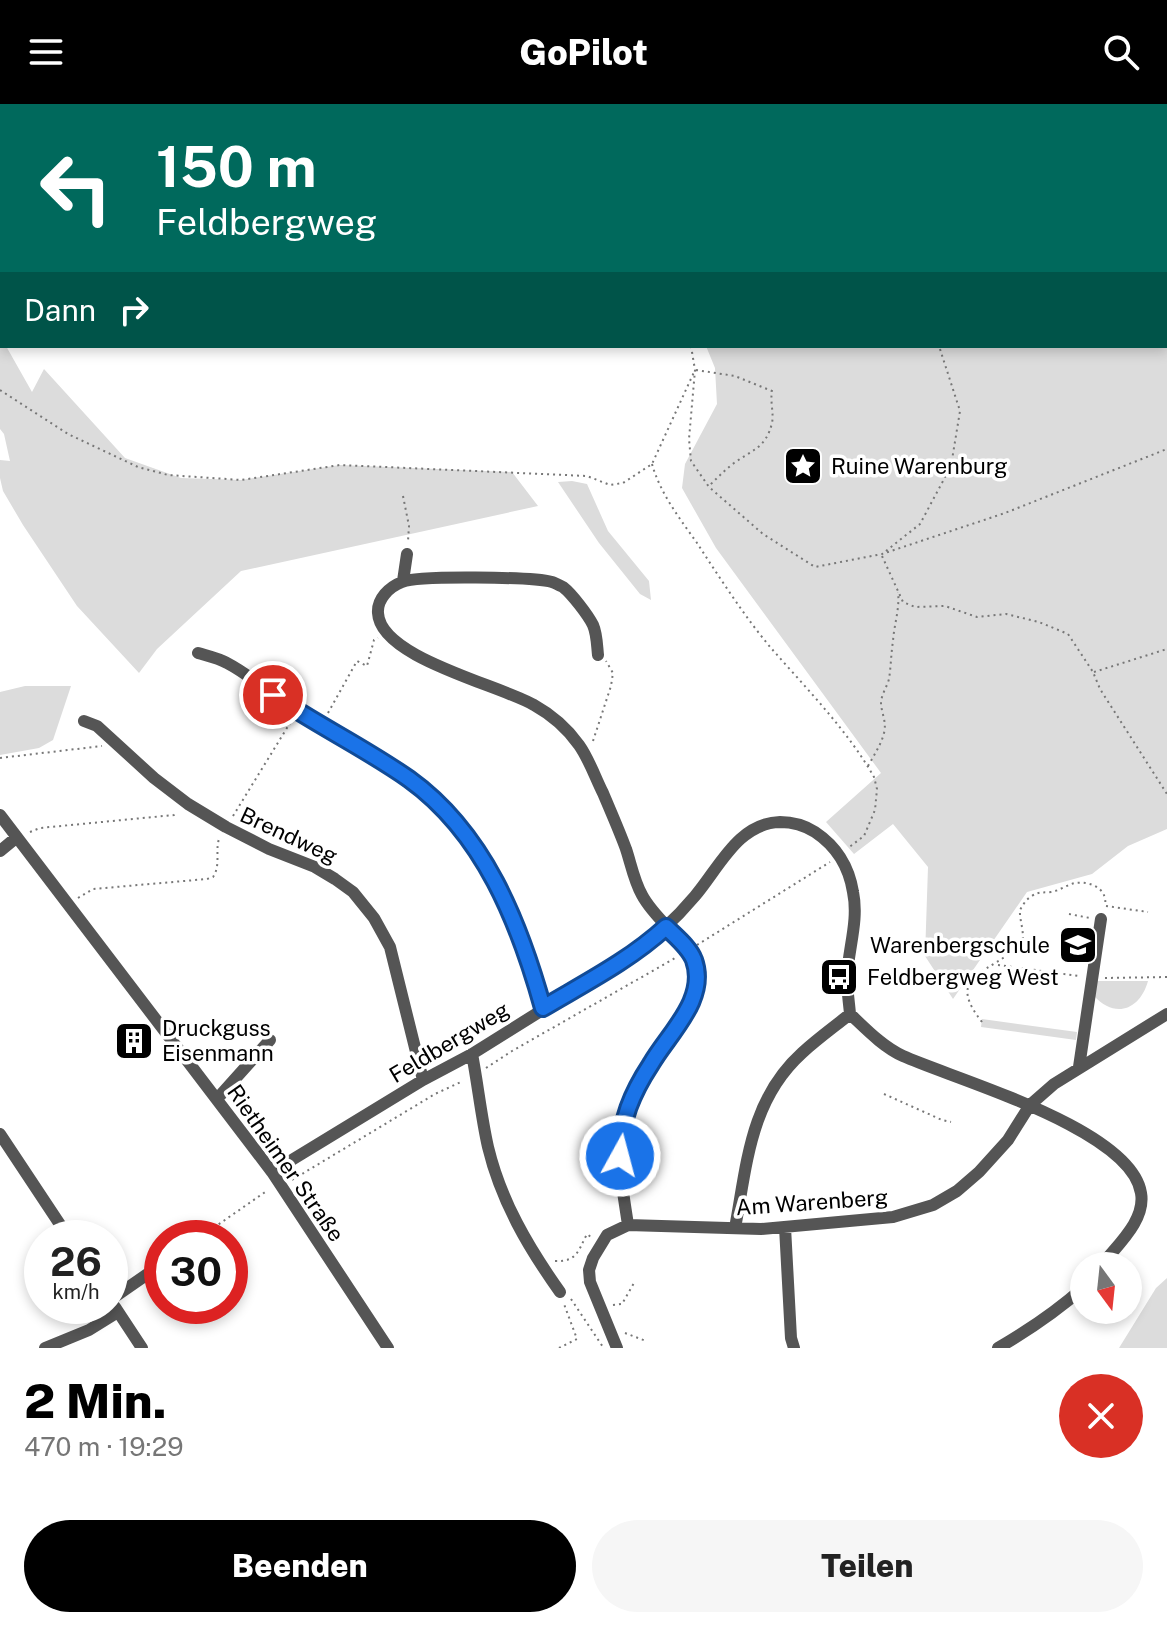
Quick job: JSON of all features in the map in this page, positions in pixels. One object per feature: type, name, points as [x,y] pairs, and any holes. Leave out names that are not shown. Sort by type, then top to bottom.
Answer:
[{"type":"street","points":[[403,581],[407,554]]},
{"type":"street","points":[[598,655],[594,627],[571,595],[554,582],[429,578],[403,581],[380,599],[379,621],[386,634],[399,644],[441,667],[520,697],[561,723],[587,758],[621,835],[641,895],[689,950],[694,960],[694,996],[645,1074],[620,1134],[628,1225],[607,1235],[589,1270],[590,1282],[615,1342]]},
{"type":"street","points":[[198,653],[226,662],[297,711],[412,781],[441,808],[467,837],[507,904],[543,1008]]},
{"type":"street","name":"Brendweg","points":[[84,721],[97,726],[188,804],[269,849],[315,867],[353,892],[374,918],[390,947],[423,1080]]},
{"type":"street","name":"Rietheimer Straße","points":[[0,815],[272,1172],[388,1348]]},
{"type":"street","name":"Feldbergweg","points":[[272,1172],[423,1080],[472,1054],[649,942],[696,895],[738,839],[755,828],[774,822],[791,822],[807,827],[820,835],[845,863],[854,894],[855,921],[847,977],[850,1014]]},
{"type":"street","points":[[0,851],[17,837]]},
{"type":"street","points":[[1079,1067],[1097,919]]},
{"type":"street","points":[[735,1228],[747,1154],[765,1103],[800,1054],[850,1014],[876,1039],[900,1055],[1030,1105],[1102,1144],[1126,1164],[1137,1179],[1142,1194],[1141,1209],[1112,1252]]},
{"type":"street","name":"Am Warenberg","points":[[628,1225],[761,1229],[893,1217],[933,1205],[957,1191],[979,1172],[1008,1140],[1030,1105],[1054,1084],[1167,1014]]},
{"type":"street","points":[[217,1099],[270,1040]]},
{"type":"street","points":[[472,1054],[488,1145],[499,1185],[514,1219],[560,1292]]},
{"type":"street","points":[[0,1134],[57,1220]]},
{"type":"street","points":[[785,1227],[794,1348]]},
{"type":"street","points":[[128,1292],[144,1279]]},
{"type":"street","points":[[998,1348],[1040,1323],[1070,1299]]},
{"type":"street","points":[[45,1348],[89,1330],[95,1324]]},
{"type":"street","points":[[126,1324],[142,1348]]},
{"type":"path","points":[[691,348],[695,370],[689,439],[691,461],[709,487],[763,534],[815,567],[882,554],[1005,513],[1167,449]]},
{"type":"path","points":[[882,554],[920,524],[951,466],[960,411],[940,348]]},
{"type":"path","points":[[695,370],[735,376],[772,391],[773,419],[767,437],[758,449],[736,462],[709,487]]},
{"type":"path","points":[[0,390],[68,434],[138,467],[168,475],[241,480],[340,465],[587,476],[610,485],[623,483],[652,464],[695,370]]},
{"type":"path","points":[[225,1220],[279,1183],[294,1180],[435,1094],[476,1074],[689,950],[820,870],[864,836],[875,810],[877,789],[874,777],[826,711],[769,645],[719,576],[671,505],[655,477],[652,464]]},
{"type":"path","points":[[403,496],[409,526],[407,554]]},
{"type":"path","points":[[882,554],[903,602],[915,607],[945,606],[977,617],[1006,614],[1039,622],[1068,634],[1167,794]]},
{"type":"path","points":[[868,767],[885,729],[881,706],[888,683],[896,613],[900,604],[882,554]]},
{"type":"path","points":[[321,725],[357,661],[367,666],[374,640],[386,634]]},
{"type":"path","points":[[1093,672],[1167,649]]},
{"type":"path","points":[[587,758],[613,673],[607,662],[598,655]]},
{"type":"path","points":[[68,904],[93,889],[213,877],[217,867],[218,841],[297,711]]},
{"type":"path","points":[[0,758],[118,744]]},
{"type":"path","points":[[17,837],[40,828],[174,815],[188,804]]},
{"type":"path","points":[[982,1022],[966,997],[967,991],[971,981],[983,969],[997,965],[1019,947],[1023,937],[1020,910],[1030,896],[1039,892],[1054,892],[1076,883],[1091,884],[1105,894],[1105,906],[1148,912]]},
{"type":"path","points":[[1069,914],[1097,919]]},
{"type":"path","points":[[884,1094],[951,1122]]},
{"type":"path","points":[[538,1261],[566,1262],[573,1258],[587,1234],[601,1245]]},
{"type":"path","points":[[610,1306],[622,1304],[634,1283]]},
{"type":"path","points":[[559,1348],[577,1339],[560,1292]]},
{"type":"path","points":[[560,1292],[577,1307],[603,1348]]},
{"type":"path","points":[[615,1342],[623,1332],[646,1341]]},
{"type":"shaded area","points":[[0,348],[7,348],[32,392],[44,369],[125,458],[181,478],[241,480],[340,465],[512,472],[538,506],[241,571],[157,649],[139,673],[77,606],[3,491],[0,460],[10,461],[0,429]]},
{"type":"shaded area","points":[[707,348],[1167,348],[1167,829],[1128,846],[1092,874],[1027,892],[953,999],[925,956],[928,867],[893,824],[854,854],[826,822],[881,773],[716,548],[682,488],[685,464],[717,404],[715,368]]},
{"type":"shaded area","points":[[558,482],[587,484],[608,531],[649,581],[651,600],[640,594],[599,543]]},
{"type":"shaded area","points":[[25,686],[71,686],[53,740],[39,748],[0,755],[0,692]]},
{"type":"shaded area","points":[[1096,981],[1148,981],[1133,1005],[1118,1009],[1094,996]]},
{"type":"shaded area","points":[[982,1019],[1077,1032],[1076,1040],[981,1027]]},
{"type":"shaded area","points":[[1167,1278],[1167,1348],[1119,1348],[1134,1324],[1142,1324],[1142,1311],[1156,1288]]},
{"type":"place","name":"Ruine Warenburg","points":[[803,466]]},
{"type":"place","name":"Warenbergschule","points":[[1078,945]]},
{"type":"place","name":"Feldbergweg West","points":[[839,977]]},
{"type":"place","name":"Druckguss Eisenmann","points":[[134,1041]]},
{"type":"route","points":[[273,695],[412,781],[467,837],[507,904],[543,1008],[627,957],[666,927],[689,950],[696,969],[694,996],[634,1095],[620,1134],[620,1156]]}]
